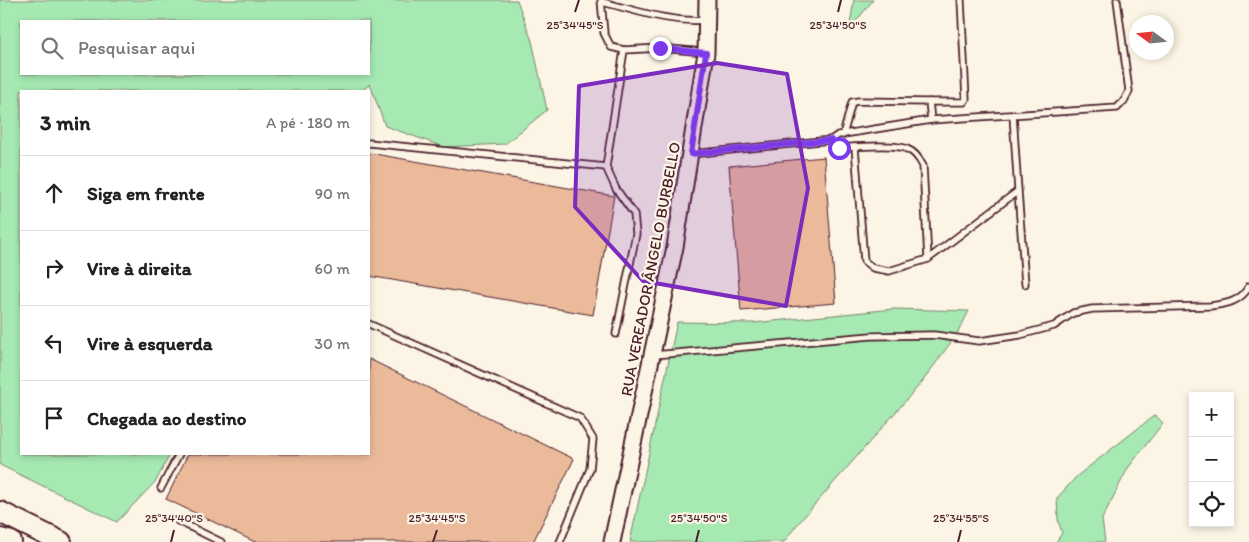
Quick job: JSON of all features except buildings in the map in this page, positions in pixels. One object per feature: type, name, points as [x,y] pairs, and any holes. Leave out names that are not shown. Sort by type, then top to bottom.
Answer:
[{"type":"highway","points":[[0,512],[61,542]]},
{"type":"highway","points":[[0,539],[11,542]]},
{"type":"main road","name":"RUA VEREADOR ÂNGELO BURBELLO","points":[[612,542],[673,262],[706,53],[708,0]]},
{"type":"lane","points":[[843,135],[852,102],[858,100],[964,102],[966,99],[961,0]]},
{"type":"lane","points":[[691,154],[831,140],[838,135],[931,120],[1117,108],[1124,101],[1129,91],[1118,0]]},
{"type":"lane","points":[[706,53],[660,48],[624,50],[611,47],[604,33],[602,1],[657,16],[694,21],[708,20]]},
{"type":"lane","points":[[616,334],[636,234],[634,214],[616,189],[606,167],[624,50]]},
{"type":"lane","points":[[929,102],[931,120]]},
{"type":"lane","points":[[1014,115],[1025,284]]},
{"type":"lane","points":[[831,140],[839,148],[906,148],[918,156],[923,166],[928,259]]},
{"type":"lane","points":[[370,142],[606,167]]},
{"type":"lane","points":[[855,147],[864,261],[873,268],[889,270],[928,259],[1018,191]]},
{"type":"lane","points":[[653,355],[871,336],[934,335],[979,341],[1020,335],[1054,326],[1073,313],[1092,309],[1229,304],[1244,296],[1249,286]]},
{"type":"lane","points":[[370,324],[580,418],[594,439],[590,469],[560,542]]},
{"type":"lane","points":[[162,488],[178,455]]},
{"type":"lane","points":[[178,521],[221,542]]},
{"type":"highlighted area","points":[[717,63],[787,74],[808,188],[786,306],[643,281],[575,207],[579,86]]},
{"type":"green space","points":[[0,0],[517,0],[532,41],[547,110],[505,144],[444,147],[385,126],[370,84],[362,90],[20,90],[20,455],[169,455],[156,481],[117,522],[0,465]]},
{"type":"green space","points":[[854,0],[873,0],[849,30]]},
{"type":"green space","points":[[894,309],[969,311],[957,334],[922,382],[784,542],[630,542],[677,322],[753,323]]},
{"type":"green space","points":[[1155,415],[1163,423],[1128,468],[1102,519],[1105,542],[1056,542],[1062,533],[1058,520],[1057,498],[1077,476]]},
{"type":"route","points":[[660,48],[706,53],[691,154],[831,140],[839,148]]}]
